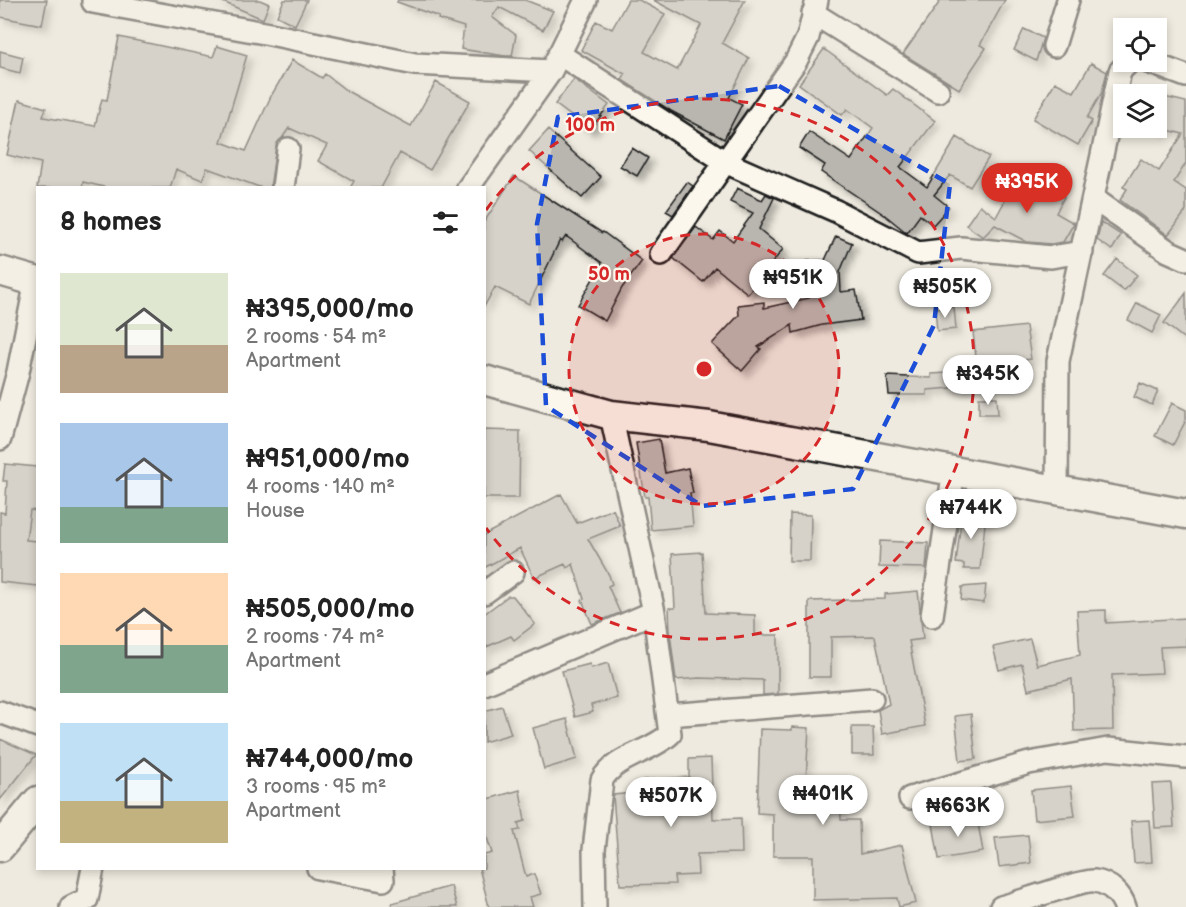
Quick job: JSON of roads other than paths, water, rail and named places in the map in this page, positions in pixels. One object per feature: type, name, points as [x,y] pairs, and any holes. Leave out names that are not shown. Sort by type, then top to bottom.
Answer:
[{"type":"street","points":[[469,186],[555,63],[586,0]]},
{"type":"street","points":[[1054,46],[1068,0]]},
{"type":"street","points":[[93,2],[415,64],[555,63],[727,163],[836,211],[918,253],[961,248],[1052,257],[1082,252]]},
{"type":"street","points":[[661,254],[727,163],[796,61],[808,37],[815,6],[938,91]]},
{"type":"street","points":[[1167,69],[1186,76]]},
{"type":"street","points":[[1057,490],[1058,361],[1120,72]]},
{"type":"street","points":[[283,186],[288,149]]},
{"type":"street","points":[[1094,200],[1168,251],[1186,259]]},
{"type":"street","points":[[0,271],[36,282]]},
{"type":"street","points":[[0,439],[18,372],[36,287]]},
{"type":"street","points":[[486,381],[611,415],[709,426],[1186,514]]},
{"type":"street","points":[[594,907],[594,850],[602,780],[607,770],[661,743],[670,735],[654,612],[611,415]]},
{"type":"street","points":[[932,616],[954,471]]},
{"type":"street","points":[[486,592],[513,572]]},
{"type":"street","points":[[486,683],[654,612]]},
{"type":"street","points":[[668,715],[873,699]]},
{"type":"street","points":[[0,712],[36,725]]},
{"type":"street","points":[[910,798],[1029,762],[1108,750],[1186,757]]},
{"type":"street","points":[[0,847],[36,803]]},
{"type":"street","points":[[71,907],[87,898],[93,870]]},
{"type":"street","points":[[329,870],[382,880],[382,870]]},
{"type":"street","points":[[1001,907],[1094,880],[1110,886],[1123,900],[1125,907]]}]
